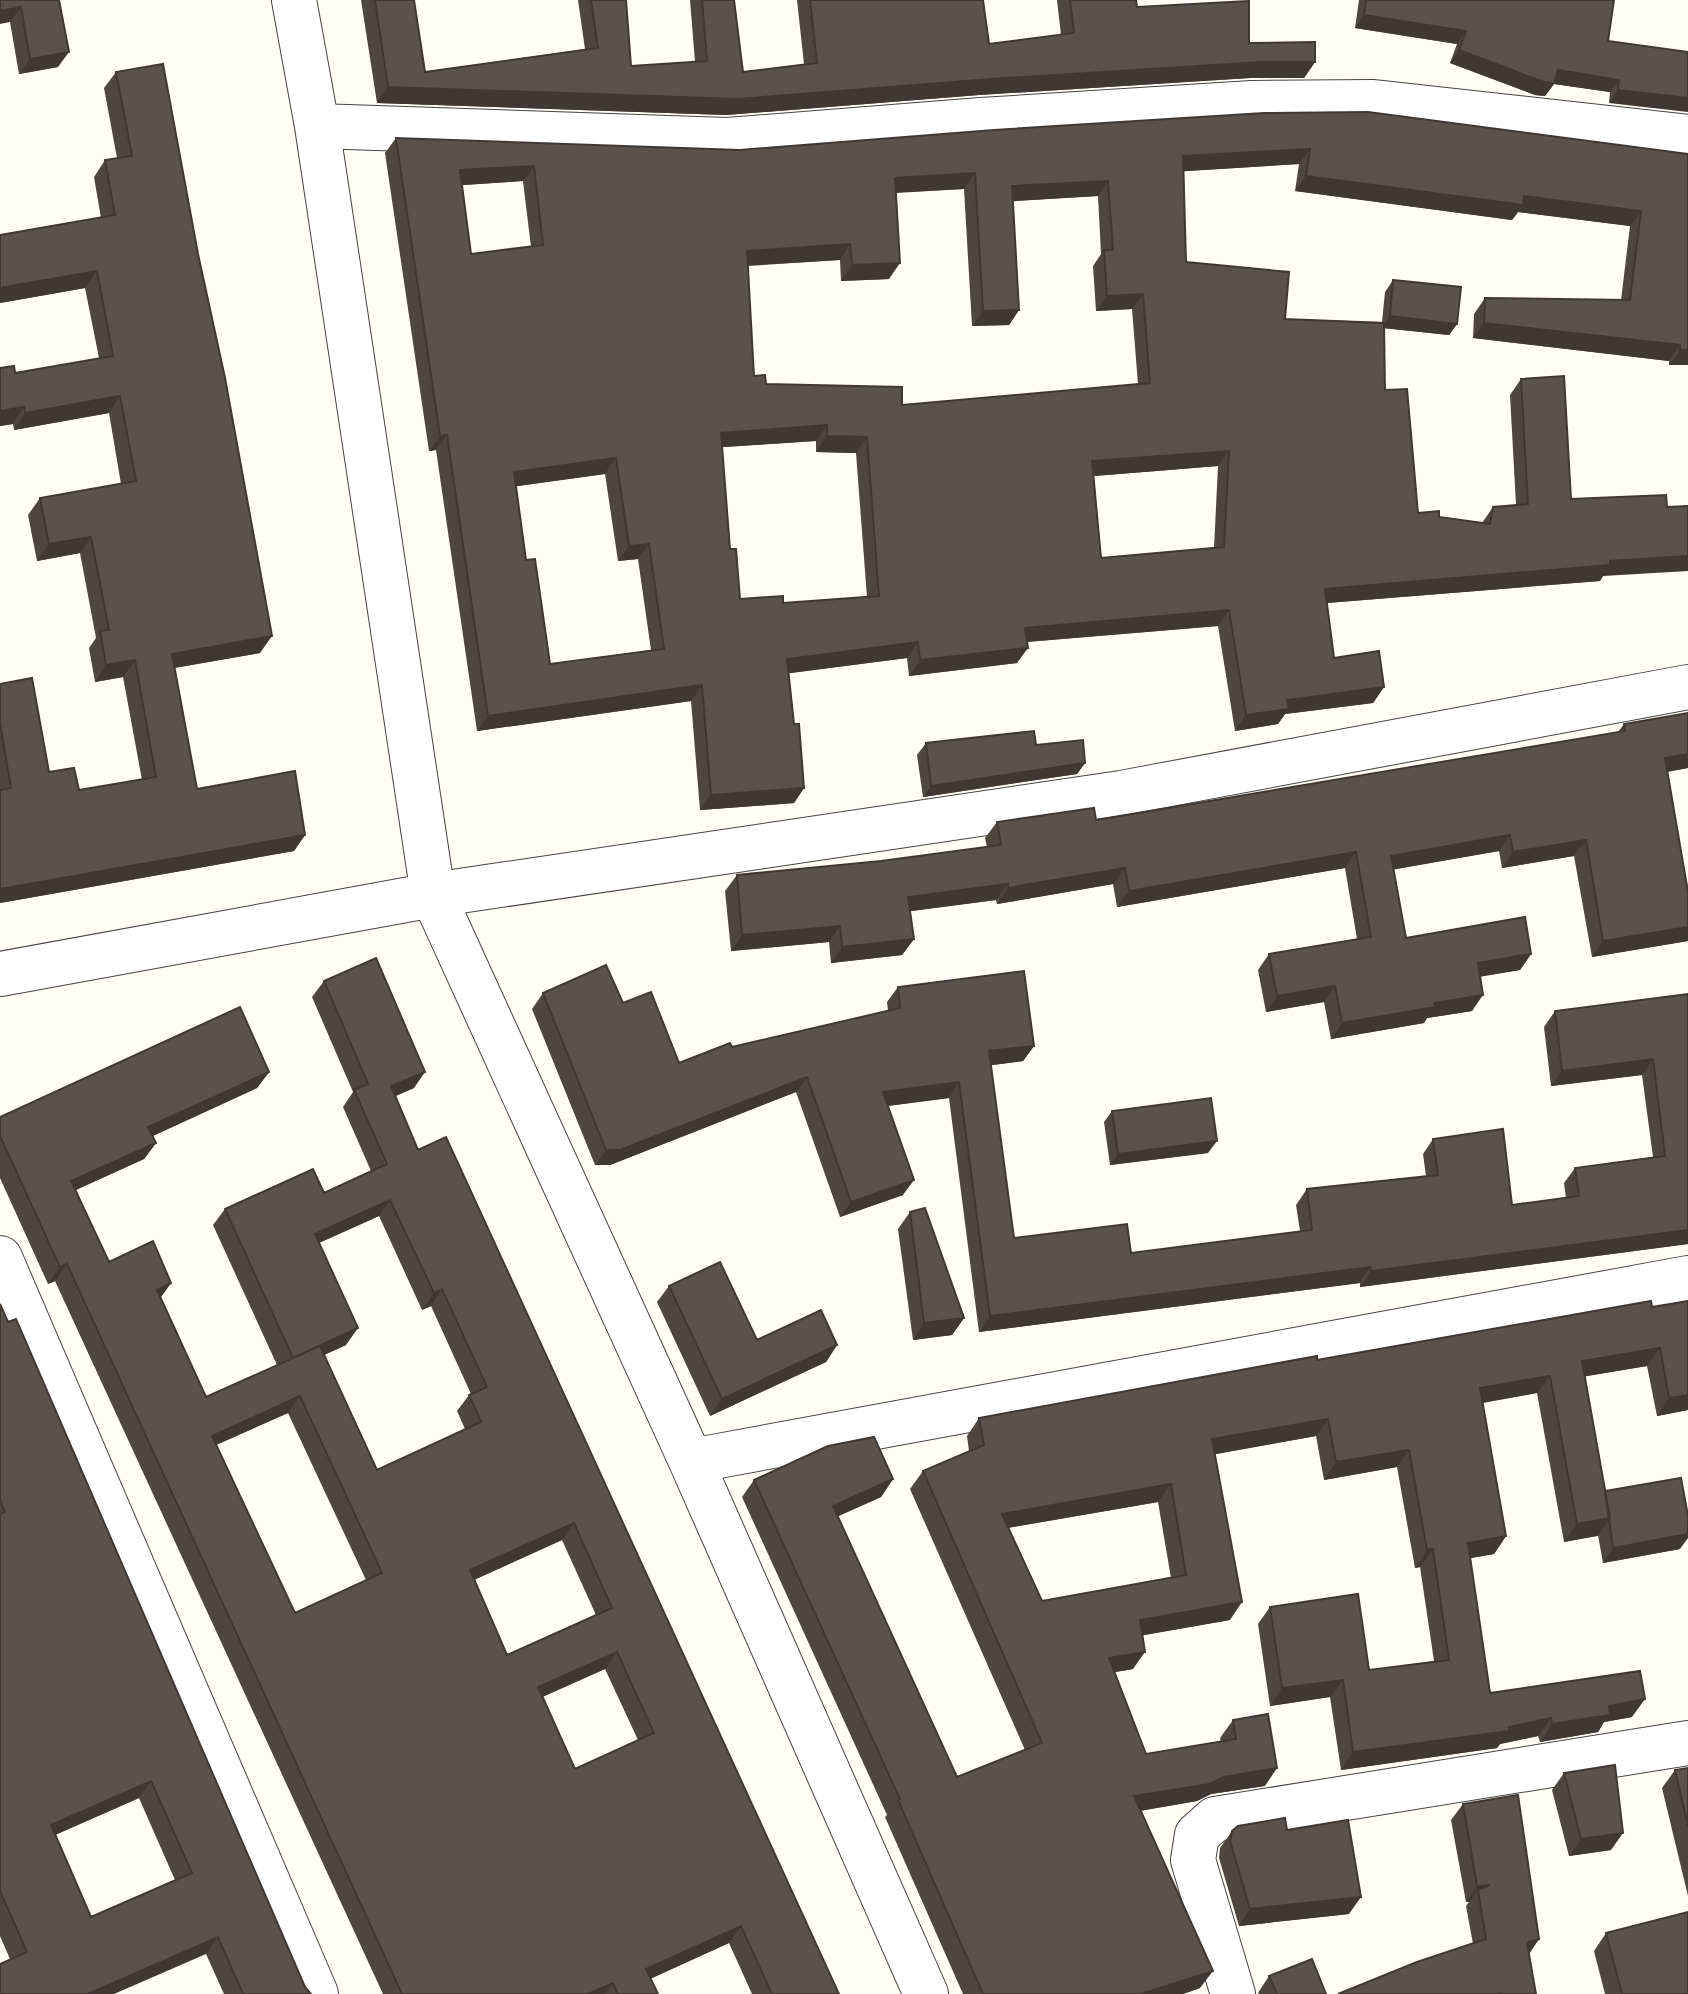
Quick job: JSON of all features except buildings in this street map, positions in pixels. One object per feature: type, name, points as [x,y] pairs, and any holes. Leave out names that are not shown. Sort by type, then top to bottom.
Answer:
[{"type":"street","points":[[294,0],[317,126],[433,895],[691,1461],[926,1994]]},
{"type":"street","points":[[317,126],[727,140],[1252,103],[1374,102],[1688,137]]},
{"type":"street","points":[[0,974],[433,895],[1121,793],[1688,687]]},
{"type":"street","points":[[0,1258],[316,1994]]},
{"type":"street","points":[[691,1461],[1688,1278]]},
{"type":"street","points":[[1233,1994],[1193,1860],[1197,1835],[1215,1819],[1688,1743]]}]
